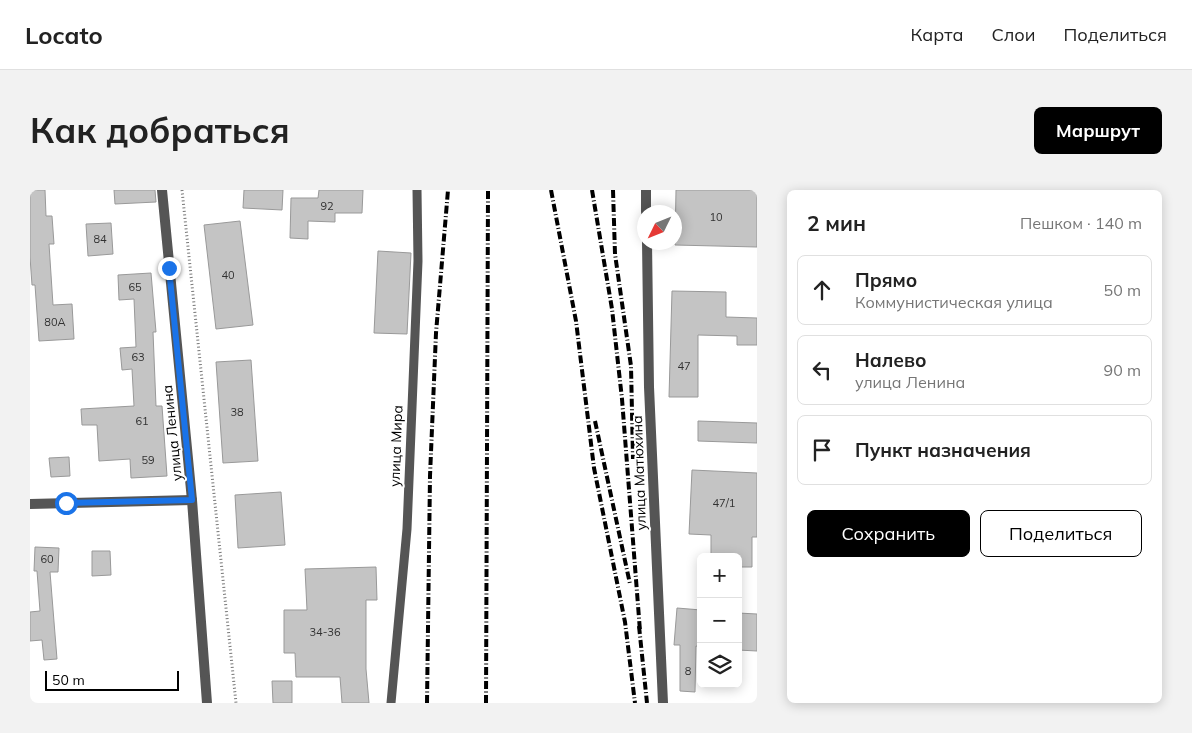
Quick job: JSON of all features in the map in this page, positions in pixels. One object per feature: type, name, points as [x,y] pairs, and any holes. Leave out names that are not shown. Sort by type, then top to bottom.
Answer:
[{"type":"street","name":"улица Ленина","points":[[162,190],[192,500],[207,703]]},
{"type":"street","points":[[646,190],[646,205]]},
{"type":"street","name":"улица Матюхина","points":[[647,250],[649,387],[663,703]]},
{"type":"street","points":[[30,504],[192,500]]},
{"type":"lane","name":"улица Мира","points":[[392,703],[406,529],[418,261],[417,190]]},
{"type":"path","points":[[182,190],[236,703]]},
{"type":"building","points":[[30,190],[45,190],[46,216],[52,216],[54,244],[49,244],[53,305],[72,304],[74,339],[39,341],[35,285],[32,285],[30,257]]},
{"type":"building","points":[[114,190],[155,190],[156,202],[115,204]]},
{"type":"building","points":[[244,190],[283,190],[282,210],[243,208]]},
{"type":"building","points":[[319,190],[363,190],[362,213],[335,213],[335,222],[308,221],[308,239],[290,238],[291,198],[318,198]]},
{"type":"building","points":[[676,190],[757,190],[757,247],[682,245],[682,205],[676,205]]},
{"type":"building","points":[[240,221],[253,325],[216,329],[204,225]]},
{"type":"building","points":[[111,223],[113,254],[88,256],[86,224]]},
{"type":"building","points":[[378,251],[411,253],[407,334],[374,333]]},
{"type":"building","points":[[151,273],[156,332],[153,332],[156,406],[162,406],[167,476],[131,478],[130,459],[99,461],[97,425],[82,425],[81,409],[134,406],[132,369],[122,370],[120,348],[136,347],[134,299],[119,300],[118,275]]},
{"type":"building","points":[[672,291],[726,292],[726,317],[757,318],[757,345],[737,345],[737,336],[698,335],[698,397],[669,397]]},
{"type":"building","points":[[251,360],[258,461],[223,463],[216,362]]},
{"type":"building","points":[[698,421],[757,423],[757,443],[698,441]]},
{"type":"building","points":[[69,457],[70,476],[51,477],[49,458]]},
{"type":"building","points":[[692,470],[757,473],[757,537],[752,537],[752,567],[742,567],[742,553],[711,553],[711,535],[689,534]]},
{"type":"building","points":[[281,492],[285,545],[238,548],[235,495]]},
{"type":"building","points":[[35,547],[59,548],[58,572],[50,572],[57,659],[44,660],[42,640],[30,641],[30,612],[40,611],[37,571],[34,571]]},
{"type":"building","points":[[92,551],[110,551],[111,575],[92,576]]},
{"type":"building","points":[[376,567],[377,600],[366,600],[366,669],[369,703],[342,703],[340,677],[296,677],[295,653],[284,653],[284,610],[307,610],[305,569]]},
{"type":"building","points":[[677,608],[697,610],[695,692],[680,691],[680,645],[674,645]]},
{"type":"building","points":[[742,613],[757,614],[757,651],[742,650]]},
{"type":"building","points":[[272,681],[292,681],[292,703],[273,703]]},
{"type":"railway","points":[[427,703],[430,476],[436,333],[448,190]]},
{"type":"railway","points":[[486,703],[488,190]]},
{"type":"railway","points":[[551,190],[576,321],[594,468],[625,622],[635,703]]},
{"type":"railway","points":[[592,190],[612,309],[622,399],[640,631]]},
{"type":"railway","points":[[613,190],[615,254],[631,366],[633,459]]},
{"type":"railway","points":[[595,421],[630,584]]},
{"type":"railway","points":[[639,626],[647,703]]},
{"type":"route","points":[[66,503],[192,500],[169,268]]}]
